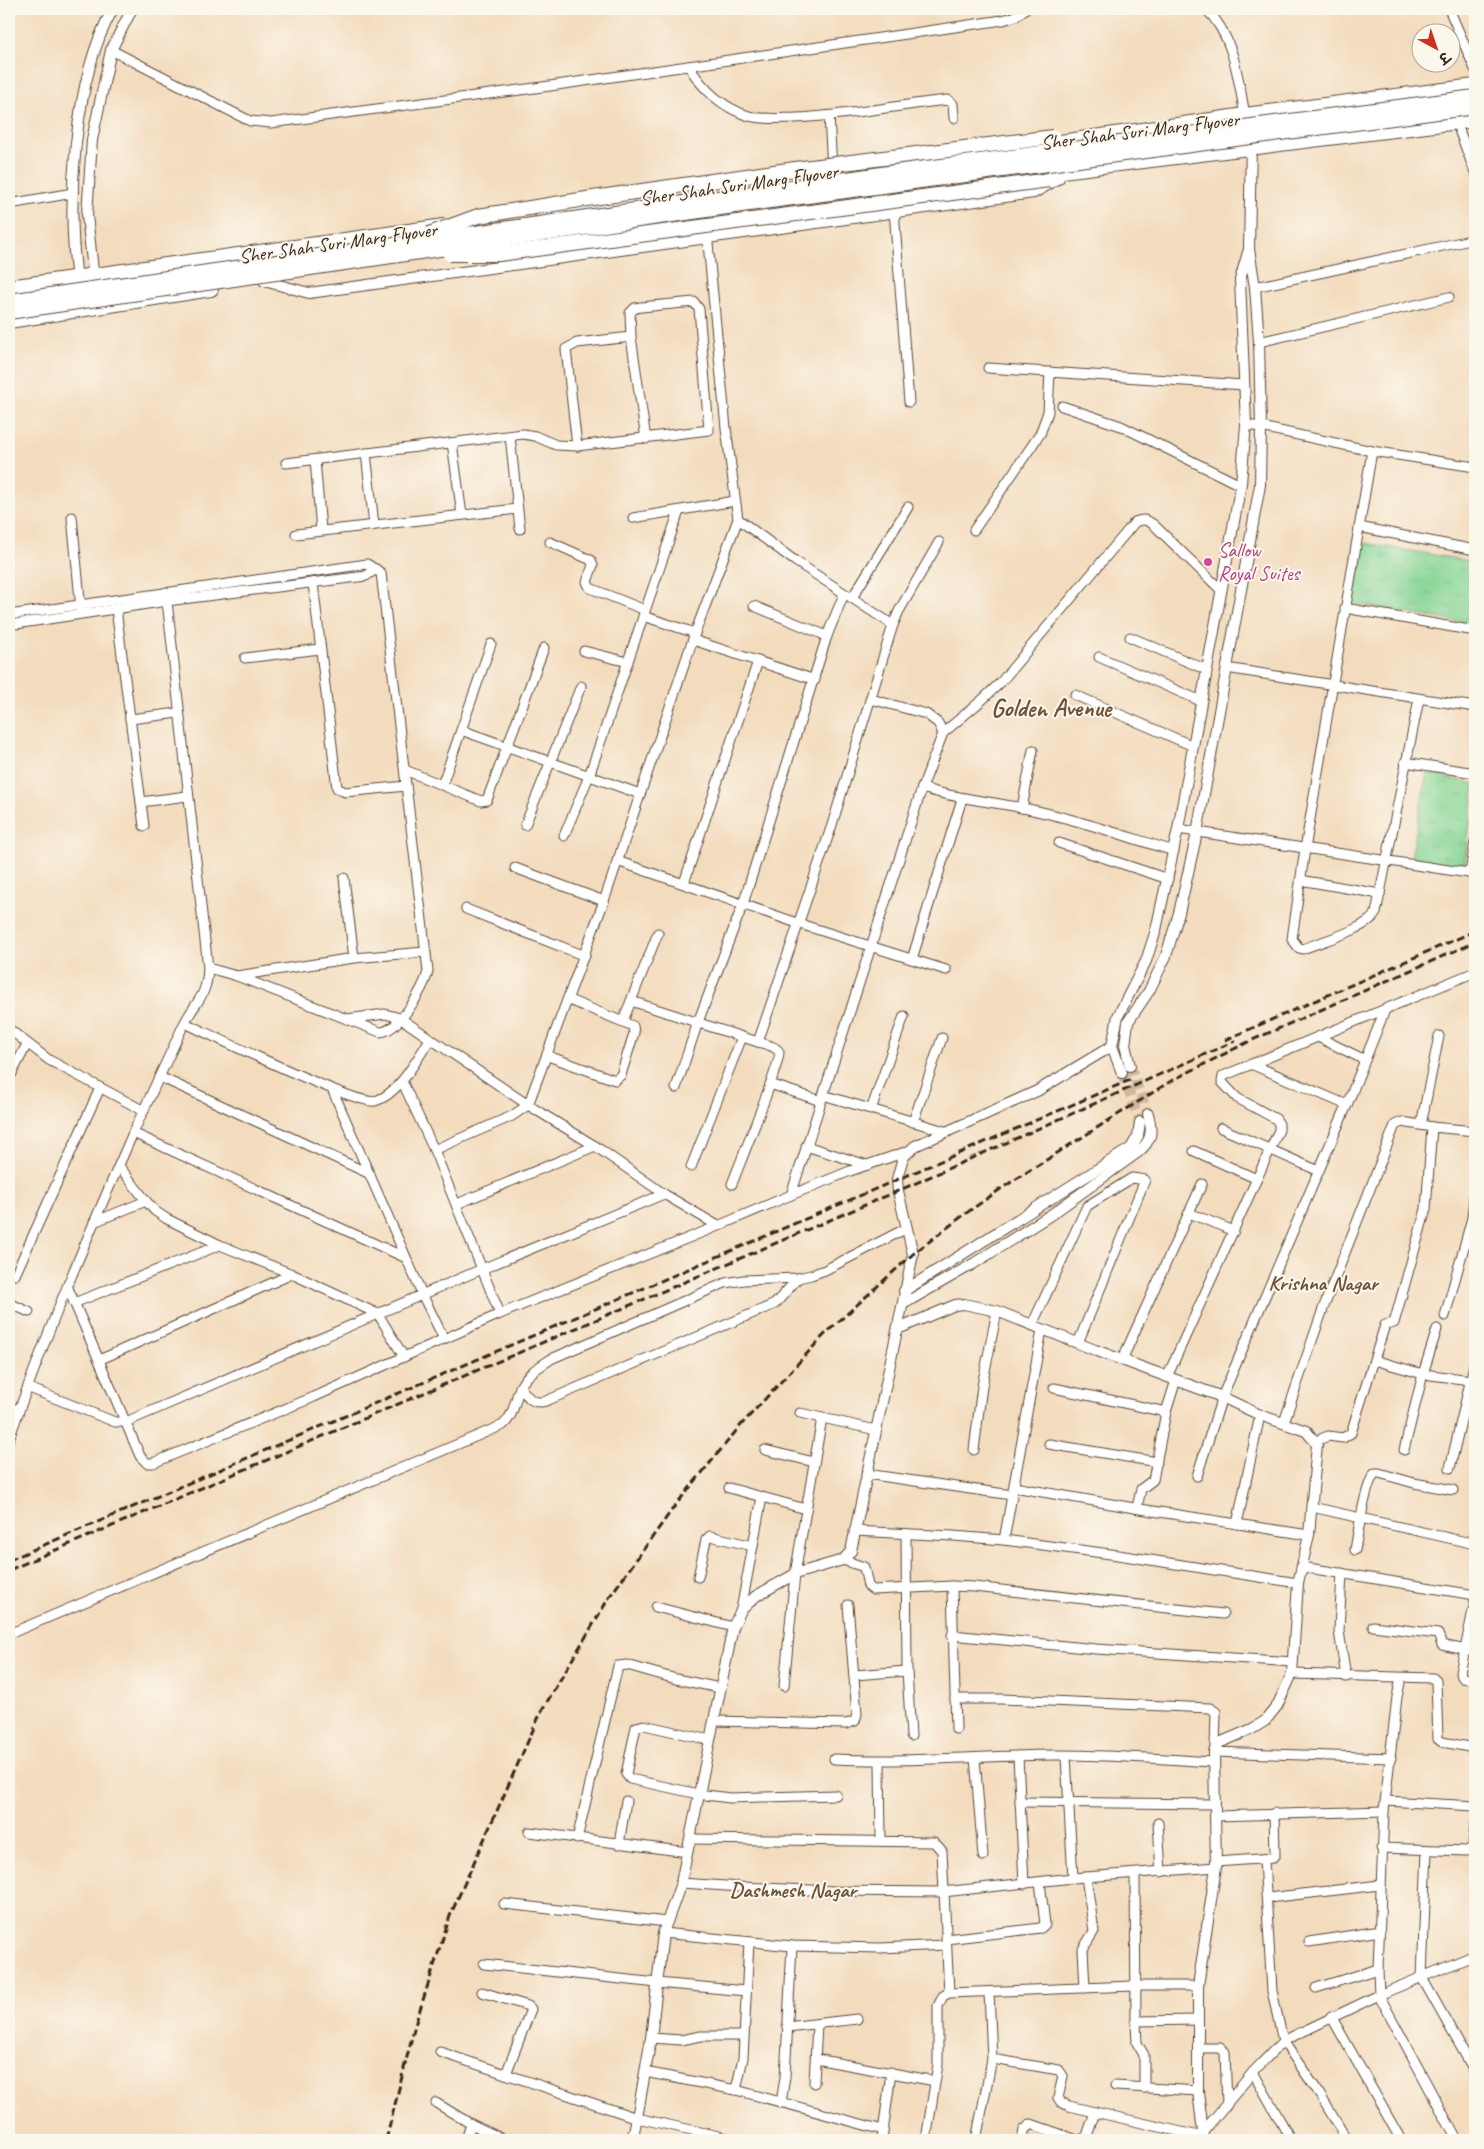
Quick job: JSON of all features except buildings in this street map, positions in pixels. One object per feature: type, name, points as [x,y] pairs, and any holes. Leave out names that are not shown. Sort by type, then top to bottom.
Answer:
[{"type":"highway","points":[[9,287],[1245,115],[1475,86]]},
{"type":"highway","name":"Sher Shah Suri Marg Flyover","points":[[9,312],[895,172],[1475,97]]},
{"type":"highway","name":"Sher Shah Suri Marg Flyover","points":[[9,301],[1475,107]]},
{"type":"highway","points":[[9,320],[264,281],[706,219],[1099,166],[1475,120]]},
{"type":"highway","points":[[400,249],[478,216],[487,214],[795,169],[1053,136],[1105,135]]},
{"type":"highway","points":[[400,249],[499,254],[1054,179],[1099,166]]},
{"type":"street","points":[[82,310],[76,278],[73,194],[74,157],[82,105],[98,41],[113,9]]},
{"type":"street","points":[[99,307],[93,275],[87,215],[92,140],[111,50],[132,9]]},
{"type":"street","points":[[111,50],[245,118],[260,123],[271,123],[689,66],[1003,20],[1016,16],[1025,9]]},
{"type":"street","points":[[1449,9],[1475,69]]},
{"type":"street","points":[[1211,11],[1223,32],[1232,54],[1252,147],[1249,249],[1259,342],[1260,485],[1197,833],[1179,913],[1166,956],[1149,991],[1128,1022],[1125,1045],[1126,1069],[1112,1046],[1118,1016],[1146,961],[1156,930],[1168,879],[1240,485],[1246,425],[1240,280],[1249,249]]},
{"type":"street","points":[[689,66],[695,77],[716,99],[727,107],[750,116],[785,118],[829,116],[872,112],[948,100],[953,104],[954,118]]},
{"type":"street","points":[[829,116],[832,173]]},
{"type":"street","points":[[1456,122],[1475,172]]},
{"type":"street","points":[[264,281],[309,293],[1034,193],[1054,179]]},
{"type":"street","points":[[434,1150],[512,1116],[528,1105],[569,1000],[694,636],[738,519],[726,428],[702,190]]},
{"type":"street","points":[[9,204],[73,194]]},
{"type":"street","points":[[894,211],[909,402]]},
{"type":"street","points":[[1254,287],[1475,239]]},
{"type":"street","points":[[1259,342],[1449,297]]},
{"type":"street","points":[[646,439],[631,337],[630,313],[635,308],[696,304],[699,309],[710,430]]},
{"type":"street","points":[[577,446],[566,349],[578,343],[631,337]]},
{"type":"street","points":[[988,368],[1244,385]]},
{"type":"street","points":[[974,530],[1040,434],[1048,412],[1050,372]]},
{"type":"street","points":[[1062,406],[1121,426],[1240,485]]},
{"type":"street","points":[[1246,425],[1261,426],[1372,450],[1475,467]]},
{"type":"street","points":[[286,463],[531,434],[552,444],[577,446],[726,428]]},
{"type":"street","points":[[510,436],[520,529]]},
{"type":"street","points":[[452,443],[462,515]]},
{"type":"street","points":[[1372,450],[1300,880],[1292,939],[1299,948],[1303,949],[1369,922],[1376,913],[1404,762],[1418,699]]},
{"type":"street","points":[[366,453],[374,525]]},
{"type":"street","points":[[314,460],[321,530]]},
{"type":"street","points":[[633,518],[735,501]]},
{"type":"street","points":[[676,1088],[698,1022],[743,904],[828,636],[848,596],[908,507]]},
{"type":"street","points":[[296,534],[517,509]]},
{"type":"street","points":[[564,836],[589,776],[678,511]]},
{"type":"street","points":[[72,517],[81,610]]},
{"type":"street","points":[[738,519],[795,562],[893,625]]},
{"type":"street","points":[[791,1195],[922,788],[944,734],[1001,682],[1135,522],[1139,520],[1147,521],[1154,525],[1221,590]]},
{"type":"street","points":[[1359,527],[1475,550]]},
{"type":"street","points":[[550,542],[590,560],[593,565],[587,582],[590,588],[694,636],[758,661],[815,680]]},
{"type":"street","points":[[758,1042],[800,924],[893,625],[939,542]]},
{"type":"street","points":[[9,625],[223,584],[367,564],[382,575],[428,972],[426,980],[416,999],[400,1018],[384,1032],[343,1019],[237,976],[208,968]]},
{"type":"street","points":[[9,615],[116,609],[166,596],[225,594],[366,576],[376,569]]},
{"type":"street","points":[[1223,576],[1242,579]]},
{"type":"street","points":[[313,582],[337,788],[345,792],[406,786]]},
{"type":"street","points":[[223,584],[225,594]]},
{"type":"street","points":[[9,1439],[94,1222],[133,1133],[185,1023],[204,994],[207,982],[208,968],[187,796],[166,596]]},
{"type":"street","points":[[754,606],[828,636]]},
{"type":"street","points":[[1345,608],[1475,631]]},
{"type":"street","points":[[116,609],[144,826]]},
{"type":"street","points":[[1130,638],[1207,670]]},
{"type":"street","points":[[442,785],[491,644]]},
{"type":"street","points":[[404,770],[481,801],[487,800],[544,648]]},
{"type":"street","points":[[245,658],[320,649]]},
{"type":"street","points":[[584,651],[628,662]]},
{"type":"street","points":[[1099,657],[1201,701]]},
{"type":"street","points":[[684,883],[758,661]]},
{"type":"street","points":[[1226,668],[1475,707]]},
{"type":"street","points":[[525,825],[581,686]]},
{"type":"street","points":[[1075,695],[1193,746]]},
{"type":"street","points":[[871,699],[926,714],[938,723],[944,734]]},
{"type":"street","points":[[130,719],[178,713]]},
{"type":"street","points":[[461,730],[640,794]]},
{"type":"street","points":[[1022,808],[1033,750]]},
{"type":"street","points":[[1404,762],[1475,773]]},
{"type":"street","points":[[922,788],[962,799],[1022,808],[1065,818],[1174,851]]},
{"type":"street","points":[[141,802],[187,796]]},
{"type":"street","points":[[912,959],[962,799]]},
{"type":"street","points":[[1178,829],[1473,873],[1475,842]]},
{"type":"street","points":[[1059,843],[1168,879]]},
{"type":"street","points":[[617,861],[800,924],[946,970]]},
{"type":"street","points":[[515,868],[604,901]]},
{"type":"street","points":[[344,878],[354,958]]},
{"type":"street","points":[[1300,880],[1380,894]]},
{"type":"street","points":[[466,910],[584,956]]},
{"type":"street","points":[[624,1021],[658,933]]},
{"type":"street","points":[[237,976],[354,958],[425,952]]},
{"type":"street","points":[[1137,1508],[1141,1489],[1153,1480],[1171,1378],[1279,1130],[1278,1122],[1237,1098],[1222,1082],[1223,1076],[1475,973]]},
{"type":"street","points":[[548,1056],[617,1079],[621,1075],[634,1029],[631,1024],[569,1000]]},
{"type":"street","points":[[631,1001],[776,1048],[780,1053],[732,1184]]},
{"type":"street","points":[[1197,1476],[1222,1397],[1347,1105],[1385,1010]]},
{"type":"street","points":[[343,1019],[385,1014],[400,1018],[528,1105],[595,1146],[664,1194],[718,1226]]},
{"type":"street","points":[[871,1110],[904,1016]]},
{"type":"street","points":[[185,1023],[362,1101],[375,1101],[402,1081],[430,1039]]},
{"type":"street","points":[[9,1029],[49,1060],[144,1111]]},
{"type":"street","points":[[1421,1125],[1439,1036]]},
{"type":"street","points":[[691,1167],[742,1037]]},
{"type":"street","points":[[1318,1037],[1365,1060]]},
{"type":"street","points":[[914,1122],[942,1038]]},
{"type":"street","points":[[9,1079],[27,1044]]},
{"type":"street","points":[[741,1610],[756,1596],[795,1574],[843,1560],[851,1551],[913,1254],[898,1191],[897,1179],[901,1161],[915,1146],[1037,1091],[1112,1046]]},
{"type":"street","points":[[1251,1064],[1347,1105]]},
{"type":"street","points":[[160,1077],[370,1174]]},
{"type":"street","points":[[402,1081],[457,1204],[500,1314]]},
{"type":"street","points":[[770,1084],[948,1132]]},
{"type":"street","points":[[15,1275],[100,1088]]},
{"type":"street","points":[[332,1089],[423,1296],[444,1339]]},
{"type":"street","points":[[903,1304],[1052,1214],[1137,1153],[1149,1142],[1152,1133],[1148,1114]]},
{"type":"street","points":[[904,1291],[1131,1148],[1138,1136],[1140,1122]]},
{"type":"street","points":[[1284,1422],[1324,1309],[1395,1125],[1402,1122],[1475,1131]]},
{"type":"street","points":[[1316,1440],[1328,1436],[1343,1438],[1351,1433],[1385,1325],[1393,1324],[1395,1320],[1426,1209],[1432,1127]]},
{"type":"street","points":[[1221,1128],[1319,1171]]},
{"type":"street","points":[[133,1133],[406,1258]]},
{"type":"street","points":[[457,1204],[595,1146]]},
{"type":"street","points":[[806,1146],[867,1166]]},
{"type":"street","points":[[68,1288],[140,1456],[147,1463],[153,1463],[314,1397],[500,1314],[791,1195],[909,1151]]},
{"type":"street","points":[[1194,1151],[1257,1179]]},
{"type":"street","points":[[119,1166],[146,1201],[160,1215],[220,1245],[292,1274],[378,1314],[404,1357]]},
{"type":"street","points":[[1032,1325],[1087,1206],[1132,1178],[1145,1180],[1078,1343]]},
{"type":"street","points":[[1122,1360],[1202,1184]]},
{"type":"street","points":[[1445,1316],[1472,1218],[1475,1188]]},
{"type":"street","points":[[29,1388],[115,1422],[126,1422],[423,1296],[482,1269],[664,1194]]},
{"type":"street","points":[[94,1222],[146,1201]]},
{"type":"street","points":[[1189,1213],[1234,1231]]},
{"type":"street","points":[[9,1634],[503,1425],[510,1417],[520,1387],[528,1376],[551,1359],[725,1283],[744,1280],[798,1278],[825,1270],[907,1228]]},
{"type":"street","points":[[74,1303],[220,1245]]},
{"type":"street","points":[[99,1360],[292,1274]]},
{"type":"street","points":[[520,1387],[530,1400],[546,1402],[775,1304],[798,1278]]},
{"type":"street","points":[[9,1304],[29,1312]]},
{"type":"street","points":[[898,1329],[955,1305],[964,1304],[997,1311],[1042,1330],[1222,1397],[1260,1415],[1284,1422],[1306,1431],[1316,1440],[1318,1448],[1309,1535],[1298,1583],[1292,1674],[1278,1706],[1265,1721],[1252,1730],[1221,1742],[1214,1754]]},
{"type":"street","points":[[974,1450],[982,1386],[997,1311]]},
{"type":"street","points":[[1404,1450],[1423,1374],[1437,1329]]},
{"type":"street","points":[[1004,1540],[1042,1330]]},
{"type":"street","points":[[1374,1360],[1423,1374],[1471,1380]]},
{"type":"street","points":[[1450,1468],[1475,1361]]},
{"type":"street","points":[[1054,1388],[1166,1412]]},
{"type":"street","points":[[9,1406],[19,1410]]},
{"type":"street","points":[[800,1413],[876,1430]]},
{"type":"street","points":[[1237,1524],[1260,1415]]},
{"type":"street","points":[[784,1686],[795,1574],[822,1418]]},
{"type":"street","points":[[1049,1444],[1157,1462]]},
{"type":"street","points":[[765,1450],[814,1462]]},
{"type":"street","points":[[1355,1550],[1361,1519],[1375,1473],[1379,1472],[1414,1483],[1453,1490]]},
{"type":"street","points":[[866,1474],[1137,1508],[1309,1535]]},
{"type":"street","points":[[729,1488],[806,1509]]},
{"type":"street","points":[[632,2140],[651,2038],[656,1983],[664,1933],[681,1882],[691,1839],[698,1794],[715,1721],[720,1688],[734,1627],[741,1610],[762,1497]]},
{"type":"street","points":[[1312,1506],[1361,1519],[1474,1543],[1475,1526]]},
{"type":"street","points":[[854,1531],[1004,1540],[1127,1556],[1298,1583]]},
{"type":"street","points":[[906,1534],[906,1671],[911,1736]]},
{"type":"street","points":[[698,1577],[706,1540],[710,1536],[753,1546]]},
{"type":"street","points":[[843,1560],[864,1567],[870,1590],[952,1586],[1223,1614]]},
{"type":"street","points":[[1302,1567],[1475,1595]]},
{"type":"street","points":[[1342,1573],[1339,1631],[1346,1677]]},
{"type":"street","points":[[952,1586],[956,1729]]},
{"type":"street","points":[[1475,1601],[1464,1650],[1461,1676],[1475,1680]]},
{"type":"street","points":[[715,1721],[851,1723],[855,1721],[857,1714],[848,1605]]},
{"type":"street","points":[[656,1607],[734,1627]]},
{"type":"street","points":[[1373,1626],[1438,1634],[1442,1645],[1475,1652]]},
{"type":"street","points":[[952,1635],[1096,1649],[1293,1662]]},
{"type":"street","points":[[577,1839],[618,1666],[627,1665],[676,1679],[720,1688]]},
{"type":"street","points":[[854,1675],[906,1671]]},
{"type":"street","points":[[1292,1674],[1433,1678],[1435,1679],[1438,1739],[1442,1742],[1475,1748]]},
{"type":"street","points":[[1401,1678],[1397,1698],[1381,1848],[1379,1995],[1457,2140]]},
{"type":"street","points":[[955,1699],[1002,1699],[1210,1708],[1216,1712],[1214,1754],[1216,1864],[1198,1986],[1198,2090],[1202,2136]]},
{"type":"street","points":[[710,1740],[644,1725],[636,1726],[626,1771],[628,1777],[698,1794],[743,1799],[836,1795]]},
{"type":"street","points":[[834,1759],[880,1761],[1018,1756],[1123,1757],[1214,1754],[1391,1758]]},
{"type":"street","points":[[1018,1756],[1024,1884]]},
{"type":"street","points":[[1066,1757],[1073,1878]]},
{"type":"street","points":[[975,1758],[983,1856]]},
{"type":"street","points":[[880,1761],[881,1841]]},
{"type":"street","points":[[618,1844],[626,1800]]},
{"type":"street","points":[[1386,1801],[1475,1806]]},
{"type":"street","points":[[1020,1802],[1214,1804]]},
{"type":"street","points":[[1215,1816],[1384,1811]]},
{"type":"street","points":[[681,1882],[741,1888],[943,1892],[1073,1878],[1161,1872],[1216,1864],[1264,1860],[1274,1856],[1274,1813]]},
{"type":"street","points":[[1158,1823],[1161,1872]]},
{"type":"street","points":[[1381,1848],[1469,1851],[1473,1847],[1475,1826]]},
{"type":"street","points":[[529,1832],[688,1852]]},
{"type":"street","points":[[691,1839],[934,1842],[938,1844],[942,1851],[950,1993]]},
{"type":"street","points":[[1427,1850],[1422,1978],[1475,2072]]},
{"type":"street","points":[[1264,1860],[1268,1898],[1272,1991],[1283,2041],[1317,2090],[1347,2140]]},
{"type":"street","points":[[1135,1874],[1134,1986],[1137,2043],[1144,2054],[1144,2088]]},
{"type":"street","points":[[1085,1988],[1083,1949],[1094,1931],[1086,1877]]},
{"type":"street","points":[[664,1933],[792,1946],[880,1948],[946,1942],[1041,1928],[1045,1924],[1040,1882]]},
{"type":"street","points":[[1268,1898],[1380,1885]]},
{"type":"street","points":[[504,1904],[667,1922]]},
{"type":"street","points":[[1309,1942],[1380,1930]]},
{"type":"street","points":[[736,2090],[742,2068],[749,1942]]},
{"type":"street","points":[[782,2103],[792,1946]]},
{"type":"street","points":[[1202,2136],[1253,2072],[1283,2041],[1331,2016],[1475,1955]]},
{"type":"street","points":[[484,1964],[746,1991]]},
{"type":"street","points":[[1316,1988],[1378,1969]]},
{"type":"street","points":[[926,2140],[939,2049],[938,2006],[942,1996],[950,1993],[1134,1986],[1198,1986]]},
{"type":"street","points":[[482,1992],[528,2006],[531,2009],[506,2074]]},
{"type":"street","points":[[976,2140],[992,2059],[989,1992]]},
{"type":"street","points":[[1331,2016],[1401,2140]]},
{"type":"street","points":[[787,2027],[857,2019]]},
{"type":"street","points":[[1136,2021],[1198,2020]]},
{"type":"street","points":[[814,2083],[817,2024]]},
{"type":"street","points":[[651,2038],[681,2040],[701,2036],[744,2036]]},
{"type":"street","points":[[1198,2048],[1220,2048],[1225,2052],[1227,2105]]},
{"type":"street","points":[[440,2052],[637,2118],[737,2140]]},
{"type":"street","points":[[816,2059],[935,2081]]},
{"type":"street","points":[[992,2059],[1056,2068],[1062,2076],[1058,2098],[1061,2102],[1095,2112],[1202,2136]]},
{"type":"street","points":[[645,2072],[736,2090],[882,2130]]},
{"type":"street","points":[[882,2140],[891,2072]]},
{"type":"street","points":[[1253,2072],[1291,2140]]},
{"type":"street","points":[[1115,2086],[1198,2090]]},
{"type":"street","points":[[436,2103],[471,2124],[505,2140]]},
{"type":"street","points":[[1081,2140],[1086,2136],[1095,2112]]},
{"type":"street","points":[[466,2140],[471,2124]]},
{"type":"street","points":[[1022,2140],[1024,2130],[1031,2124],[1077,2140]]},
{"type":"green space","points":[[1365,543],[1475,562],[1475,625],[1351,603]]},
{"type":"green space","points":[[1427,773],[1475,784],[1464,867],[1411,858]]},
{"type":"tunnel","points":[[1130,1066],[1148,1114]]},
{"type":"tunnel","points":[[1122,1073],[1140,1122]]},
{"type":"railway","points":[[1225,1040],[1475,931]]},
{"type":"railway","points":[[386,2140],[415,2025],[450,1916],[541,1712],[610,1596],[674,1507],[741,1425],[826,1333],[913,1254],[1002,1188],[1171,1081],[1248,1042],[1475,942]]},
{"type":"railway","points":[[9,1570],[898,1191],[1235,1041]]},
{"type":"railway","points":[[9,1560],[1130,1080]]},
{"type":"place","name":"Sallow Royal Suites","points":[[1208,562]]},
{"type":"district","name":"Golden Avenue","points":[[1051,708]]},
{"type":"district","name":"Krishna Nagar","points":[[1323,1283]]},
{"type":"district","name":"Dashmesh Nagar","points":[[793,1890]]}]
